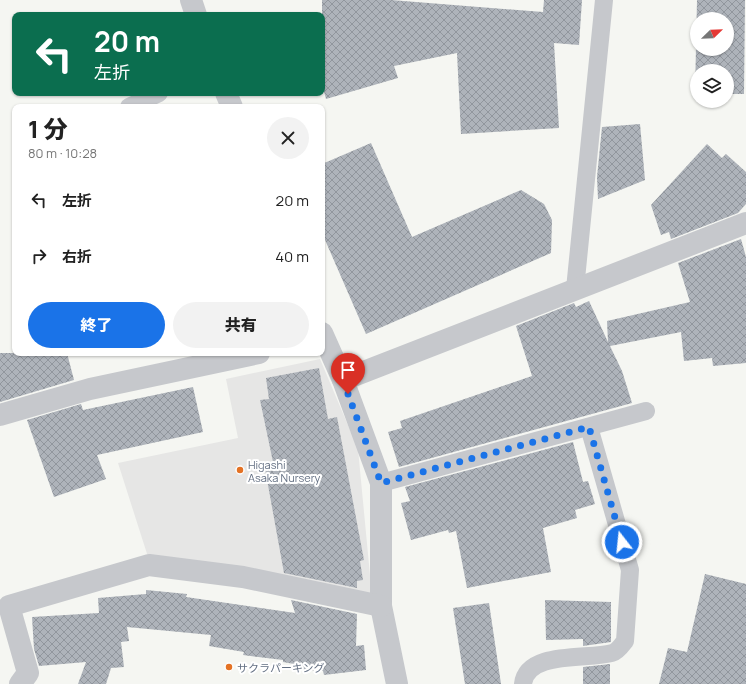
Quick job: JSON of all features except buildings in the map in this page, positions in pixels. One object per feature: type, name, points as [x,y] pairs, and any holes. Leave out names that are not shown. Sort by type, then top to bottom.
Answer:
[{"type":"street","points":[[191,0],[195,12]]},
{"type":"street","points":[[343,380],[746,223]]},
{"type":"street","points":[[325,341],[343,380],[381,483],[381,606],[397,684]]},
{"type":"street","points":[[0,415],[90,389],[245,356]]},
{"type":"street","points":[[20,684],[28,674],[9,606],[149,565],[243,577],[381,606]]},
{"type":"lane","points":[[575,289],[604,0]]},
{"type":"lane","points":[[135,104],[153,96]]},
{"type":"lane","points":[[381,483],[646,411]]},
{"type":"lane","points":[[523,684],[531,669],[548,660],[613,653],[625,641],[630,570],[589,427]]},
{"type":"shaded area","name":"Higashi Asaka Nursery","points":[[320,359],[358,449],[372,596],[149,560],[118,463],[238,438],[226,379]]},
{"type":"place","name":"Higashi Asaka Nursery","points":[[240,470]]},
{"type":"place","name":"サクラパーキング","points":[[229,667]]},
{"type":"route","points":[[348,394],[381,483],[589,427],[622,542]]}]
